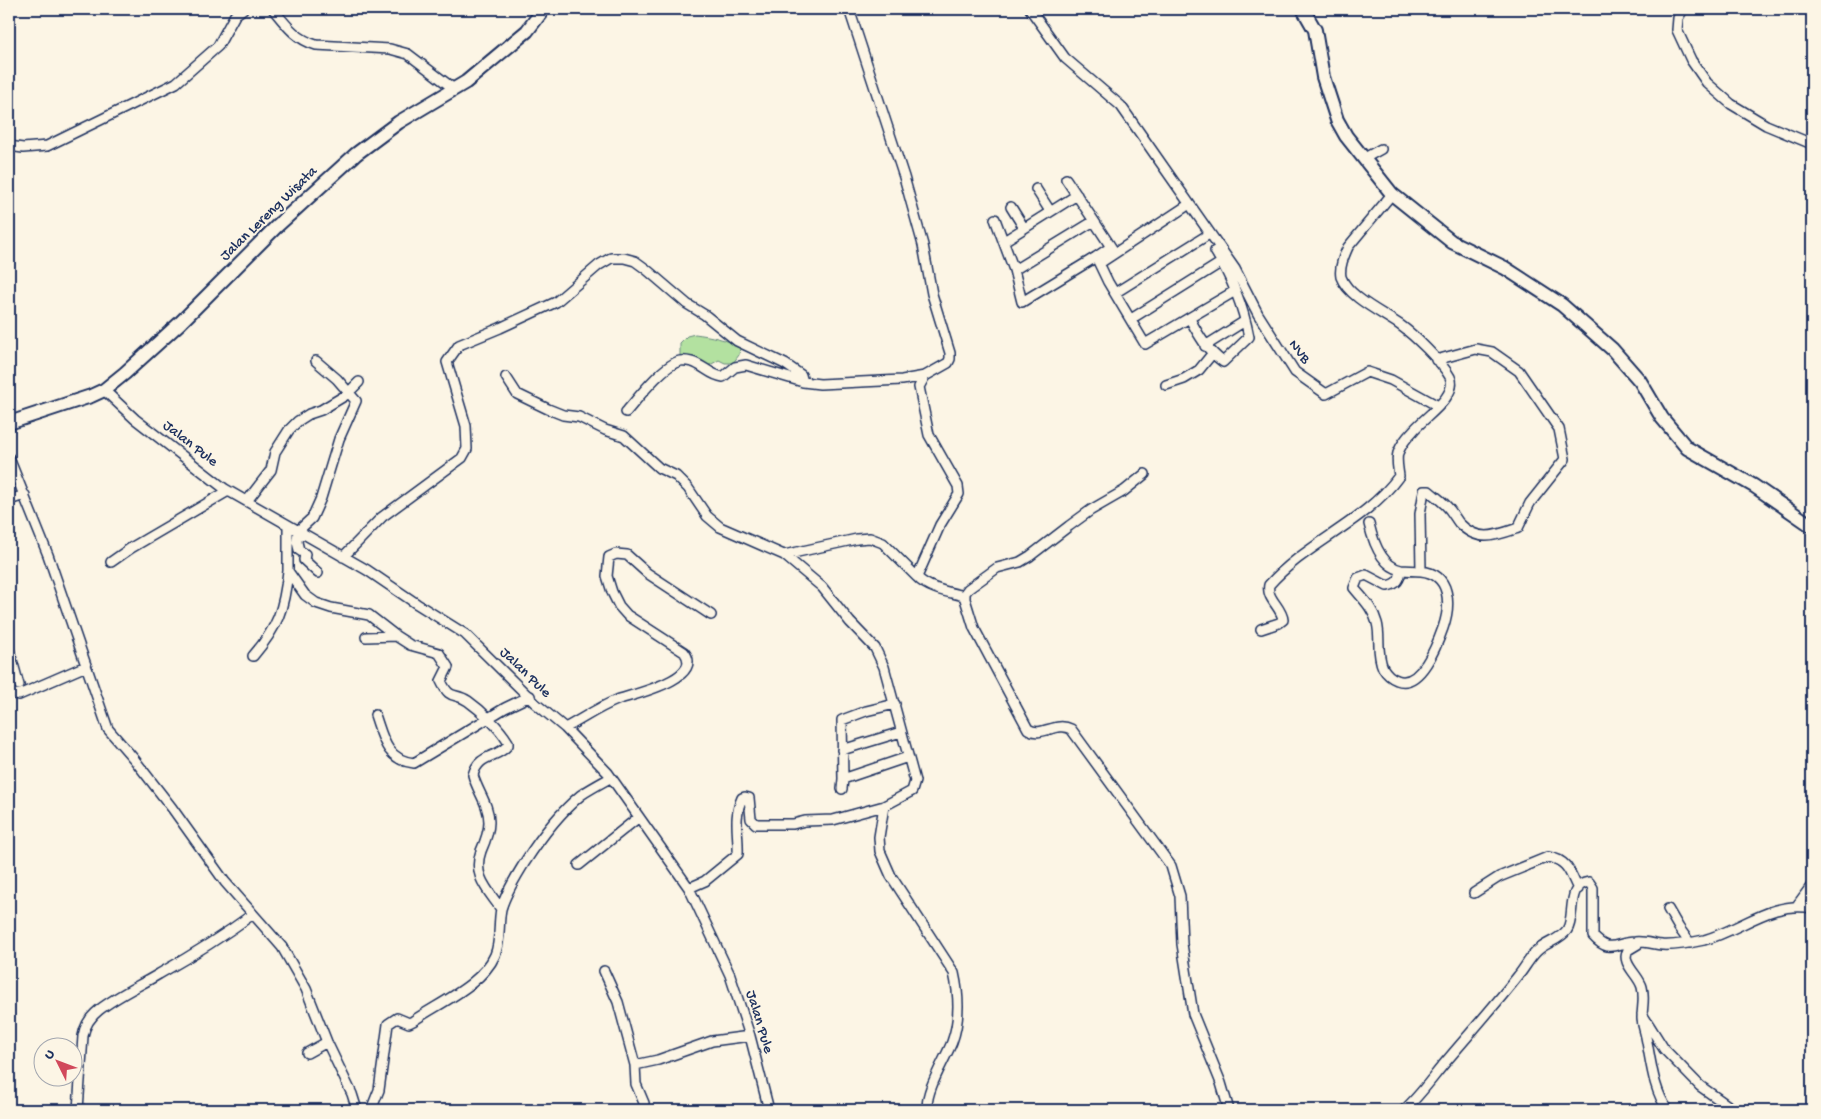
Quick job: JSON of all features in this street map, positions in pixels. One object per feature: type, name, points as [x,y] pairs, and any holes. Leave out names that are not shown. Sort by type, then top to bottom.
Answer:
[{"type":"street","points":[[9,146],[23,148],[47,146],[176,83],[218,46],[235,16],[243,9]]},
{"type":"street","points":[[274,9],[300,39],[306,42],[316,45],[390,49],[408,54],[454,89]]},
{"type":"street","name":"Jalan Lereng Wisata","points":[[9,423],[82,400],[104,390],[180,324],[277,226],[356,154],[399,122],[466,82],[528,31],[540,14],[541,9]]},
{"type":"street","points":[[626,412],[650,384],[679,361],[685,360],[699,364],[717,376],[723,377],[735,367],[746,365],[803,382],[867,382],[902,380],[925,376],[945,366],[950,359],[950,353],[932,294],[923,245],[904,177],[849,9]]},
{"type":"street","points":[[1030,9],[1065,58],[1121,106],[1178,188],[1184,207],[1206,236],[1222,262],[1236,291],[1249,337],[1223,362],[1205,346],[1190,319]]},
{"type":"street","points":[[1303,9],[1315,30],[1323,77],[1337,120],[1363,159],[1392,194],[1452,242],[1505,268],[1562,305],[1612,349],[1640,381],[1662,418],[1687,448],[1754,486],[1812,526]]},
{"type":"street","points":[[1683,9],[1678,18],[1677,30],[1691,60],[1707,83],[1731,104],[1766,125],[1812,144]]},
{"type":"street","points":[[1363,159],[1381,149]]},
{"type":"street","points":[[1066,179],[1113,250]]},
{"type":"street","name":"NVB","points":[[1178,188],[1235,269],[1258,314],[1295,372],[1326,394],[1367,372],[1391,380],[1438,406]]},
{"type":"street","points":[[1036,189],[1050,211]]},
{"type":"street","points":[[1261,629],[1279,623],[1284,618],[1269,594],[1269,585],[1310,548],[1367,510],[1384,495],[1399,476],[1398,454],[1404,442],[1413,430],[1450,392],[1451,381],[1436,360],[1400,325],[1349,289],[1341,275],[1344,256],[1348,247],[1392,194]]},
{"type":"street","points":[[1004,241],[1077,195]]},
{"type":"street","points":[[1011,207],[1024,228]]},
{"type":"street","points":[[995,219],[1014,270],[1022,302],[1098,260],[1184,207]]},
{"type":"street","points":[[1014,270],[1094,221]]},
{"type":"street","points":[[1115,293],[1206,236]]},
{"type":"street","points":[[343,557],[382,517],[462,458],[467,449],[466,426],[447,362],[459,345],[556,302],[599,265],[612,258],[624,258],[635,262],[737,341],[785,364],[801,375],[803,382]]},
{"type":"street","points":[[1098,260],[1108,282],[1145,344],[1236,291]]},
{"type":"street","points":[[1131,319],[1222,262]]},
{"type":"street","points":[[1205,346],[1245,321]]},
{"type":"street","points":[[1421,571],[1420,514],[1424,491],[1429,491],[1449,508],[1458,521],[1469,531],[1478,536],[1498,535],[1518,528],[1530,502],[1565,459],[1559,429],[1518,370],[1492,352],[1476,349],[1436,360]]},
{"type":"street","points":[[1166,385],[1184,379],[1199,370],[1212,354]]},
{"type":"street","points":[[316,361],[337,379],[356,401],[339,439],[321,498],[312,518],[298,531],[297,542],[299,550],[305,554],[304,560],[318,573]]},
{"type":"street","points":[[917,577],[940,525],[959,494],[958,486],[929,435],[919,387],[925,376]]},
{"type":"street","points":[[506,377],[517,394],[540,406],[563,415],[579,417],[605,430],[624,436],[659,468],[676,476],[688,488],[707,516],[720,527],[784,555],[822,586],[850,622],[875,648],[884,667],[915,781],[912,791],[884,806],[833,820],[805,821],[793,824],[756,824],[751,819],[748,798],[742,798],[736,812],[738,854],[705,881],[689,888]]},
{"type":"street","points":[[247,501],[271,470],[275,452],[289,430],[309,414],[321,410],[349,392],[359,382]]},
{"type":"street","name":"Jalan Pule","points":[[104,390],[150,430],[228,490],[343,557],[465,634],[535,703],[565,728],[610,778],[689,888],[730,975],[750,1036],[769,1110]]},
{"type":"street","points":[[9,458],[48,555],[108,729],[172,808],[225,882],[282,947],[316,1012],[327,1042],[352,1094],[357,1110]]},
{"type":"street","points":[[1145,474],[1124,491],[1091,510],[1030,556],[1020,562],[997,568],[970,587],[964,596],[974,628],[1028,729],[1038,732],[1060,726],[1070,729],[1171,866],[1180,896],[1182,944],[1193,1014],[1221,1083],[1229,1110]]},
{"type":"street","points":[[111,562],[228,490]]},
{"type":"street","points":[[9,500],[25,495]]},
{"type":"street","points":[[1369,524],[1374,543],[1391,566],[1401,570],[1436,574],[1443,582],[1446,592],[1448,604],[1445,622],[1430,659],[1421,671],[1404,682],[1393,679],[1383,668],[1378,648],[1377,623],[1368,603],[1354,588],[1358,578],[1366,575],[1387,586],[1392,585],[1400,578],[1401,570]]},
{"type":"street","points":[[253,656],[268,638],[279,618],[284,601],[288,571],[288,525]]},
{"type":"street","points":[[784,555],[857,539],[870,538],[883,543],[921,582],[964,596]]},
{"type":"street","points":[[565,728],[616,700],[660,687],[678,676],[688,661],[684,652],[627,615],[619,606],[606,576],[608,557],[616,554],[627,555],[647,573],[711,615]]},
{"type":"street","points":[[288,571],[305,595],[316,603],[331,608],[369,615],[414,648],[441,655],[448,666],[441,681],[445,690],[452,696],[466,700],[506,738],[508,745],[503,750],[480,761],[473,774],[486,805],[489,821],[487,835],[477,865],[479,876],[501,910]]},
{"type":"street","points":[[366,638],[396,636]]},
{"type":"street","points":[[9,649],[18,685]]},
{"type":"street","points":[[9,694],[19,695],[86,666]]},
{"type":"street","points":[[375,715],[391,753],[398,759],[414,762],[530,696]]},
{"type":"street","points":[[842,788],[842,720],[866,711],[895,704]]},
{"type":"street","points":[[842,750],[901,732]]},
{"type":"street","points":[[843,779],[908,757]]},
{"type":"street","points":[[372,1110],[379,1090],[388,1024],[397,1018],[409,1023],[413,1021],[476,979],[495,955],[501,910],[516,875],[536,844],[549,826],[582,795],[610,778]]},
{"type":"street","points":[[884,806],[879,837],[880,851],[891,876],[954,973],[957,986],[958,1021],[952,1042],[931,1091],[927,1106],[928,1110]]},
{"type":"street","points":[[579,864],[639,817]]},
{"type":"street","points":[[1474,893],[1499,877],[1548,857],[1556,858],[1567,865],[1578,889]]},
{"type":"street","points":[[1404,1110],[1537,951],[1549,942],[1560,938],[1568,929],[1571,921],[1572,900],[1578,889],[1587,882],[1591,884],[1594,900],[1592,925],[1594,936],[1601,944],[1612,946],[1641,941],[1662,945],[1690,942],[1723,934],[1779,908],[1812,908]]},
{"type":"street","points":[[1796,907],[1812,885]]},
{"type":"street","points":[[1668,909],[1690,942]]},
{"type":"street","points":[[78,1110],[83,1036],[89,1020],[99,1010],[117,998],[215,941],[253,914]]},
{"type":"street","points":[[1641,941],[1628,950],[1625,957],[1628,964],[1639,977],[1642,986],[1644,1004],[1642,1019],[1655,1080],[1663,1103],[1668,1110]]},
{"type":"street","points":[[604,970],[618,1002],[635,1065],[636,1084],[644,1102]]},
{"type":"street","points":[[1642,1014],[1664,1049],[1700,1086],[1734,1110]]},
{"type":"street","points":[[635,1065],[658,1060],[712,1041],[750,1036]]},
{"type":"street","points":[[306,1053],[327,1042]]},
{"type":"green space","points":[[695,334],[718,338],[735,344],[740,347],[739,355],[733,363],[725,363],[719,360],[710,365],[698,367],[680,356],[680,343],[687,336]]}]
